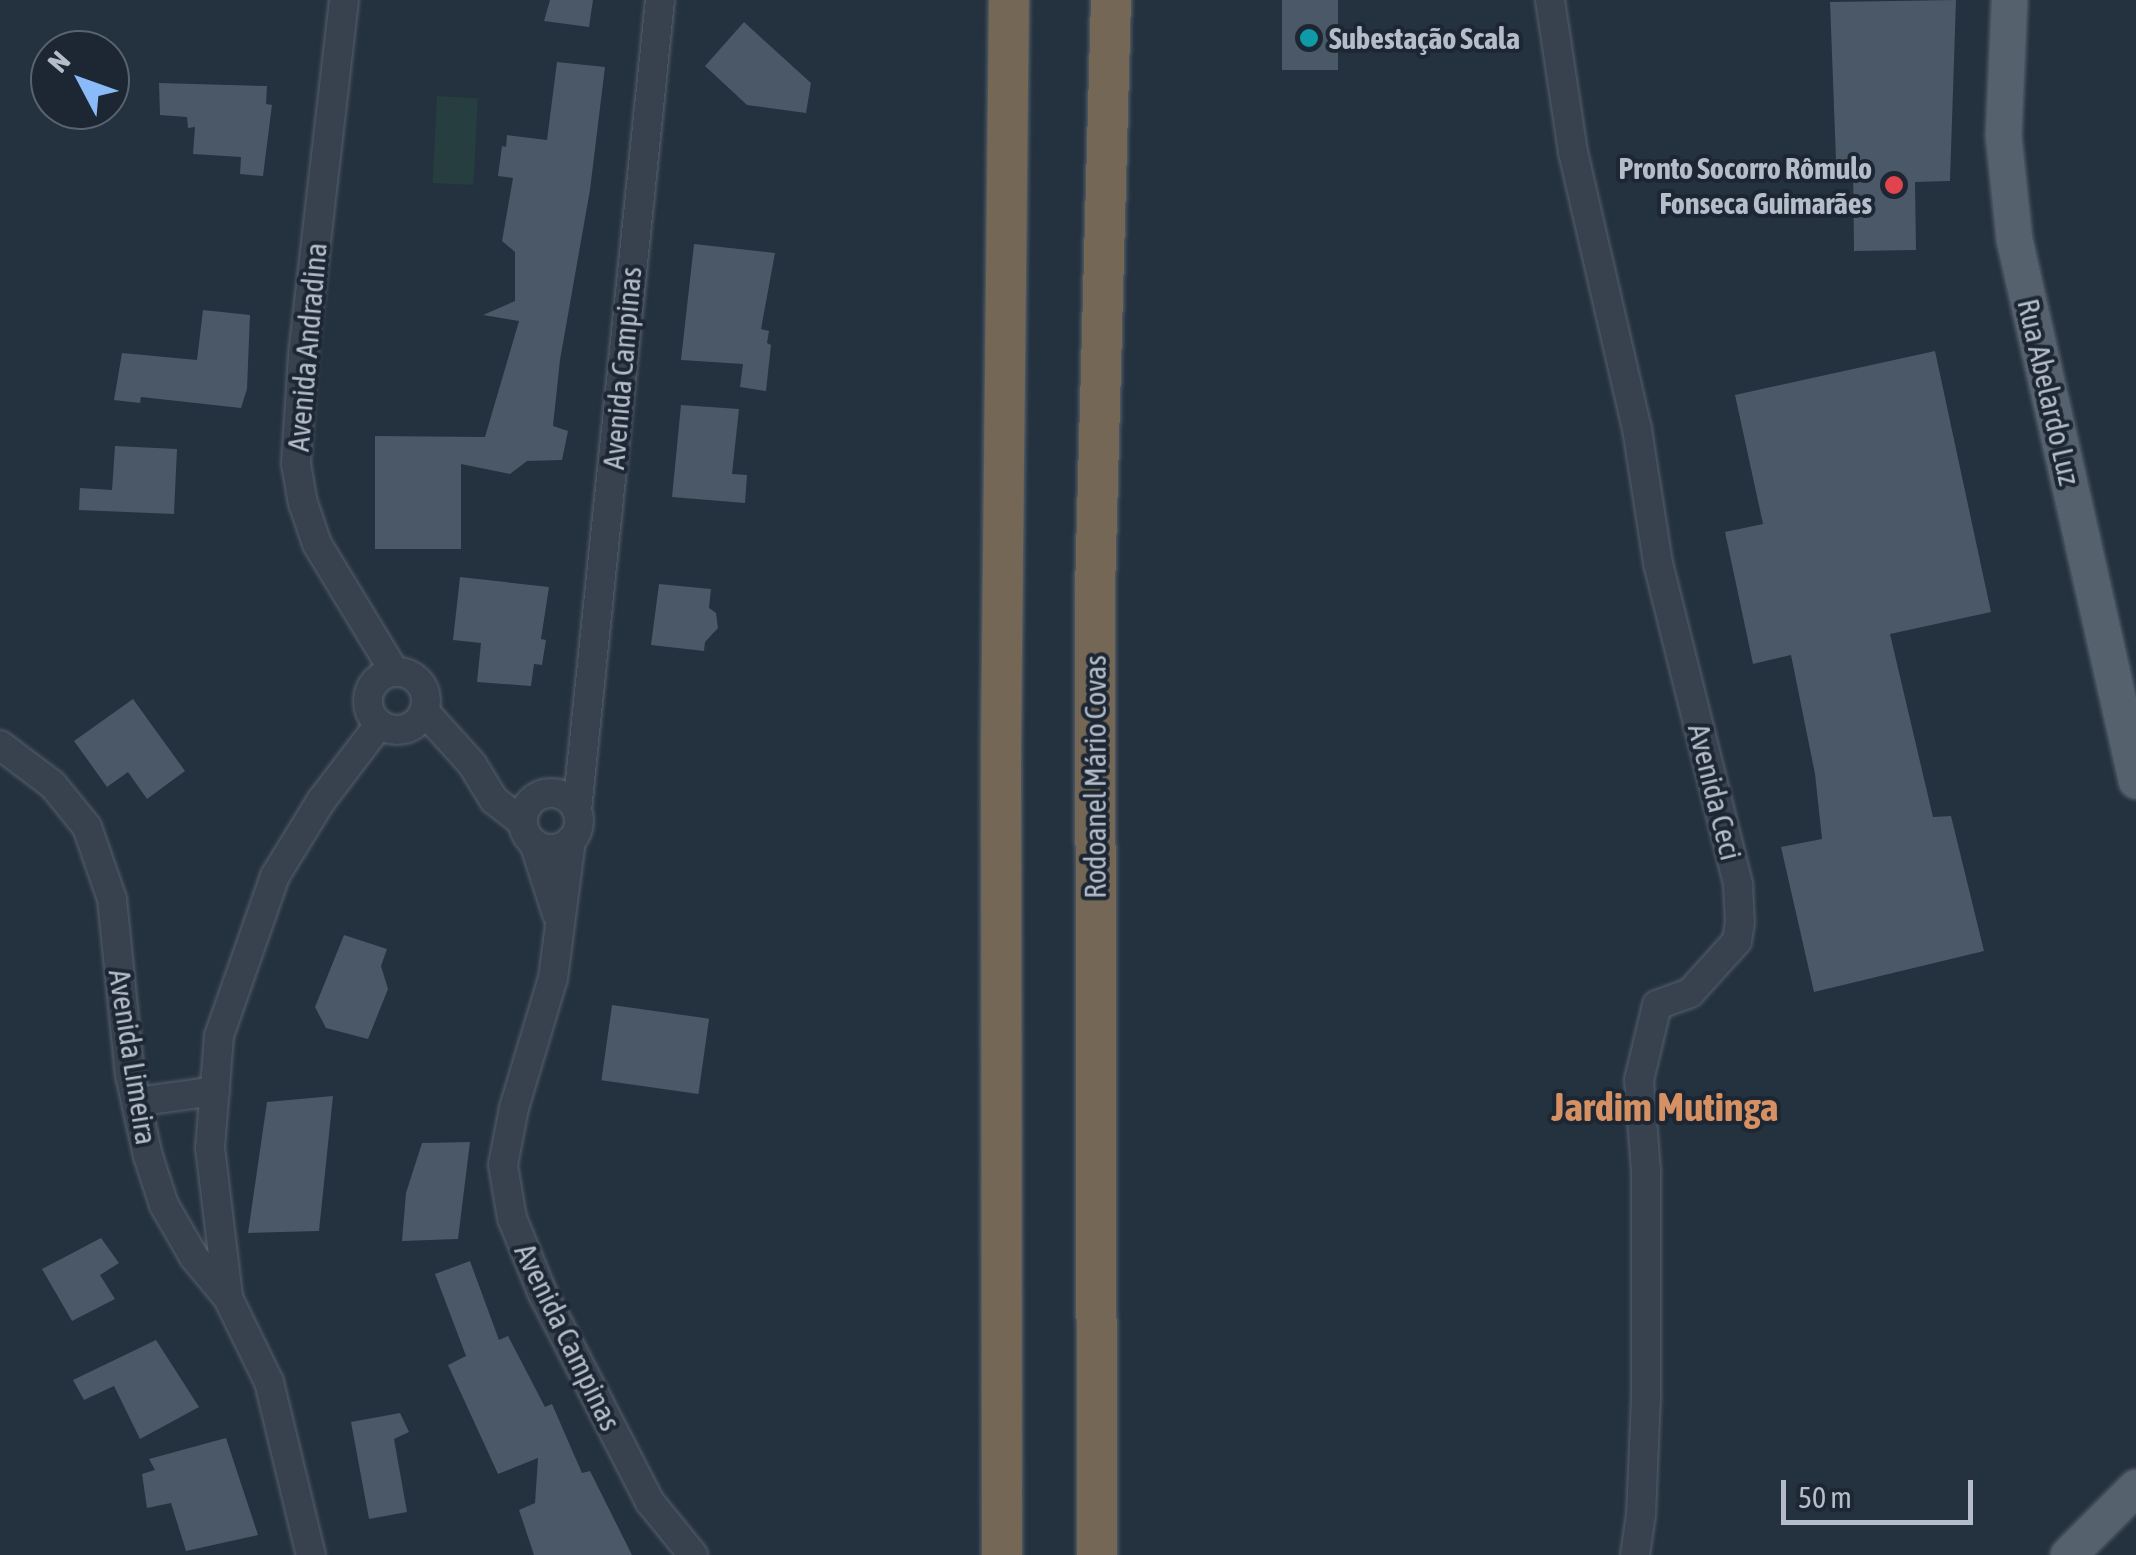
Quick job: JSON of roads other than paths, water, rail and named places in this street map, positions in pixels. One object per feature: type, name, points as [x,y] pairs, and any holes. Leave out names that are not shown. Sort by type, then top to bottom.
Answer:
[{"type":"highway","points":[[1002,1555],[1002,746],[1009,0]]},
{"type":"highway","name":"Rodoanel Mário Covas","points":[[1097,1555],[1095,626],[1111,0]]},
{"type":"main road","name":"Rua Abelardo Luz","points":[[2009,0],[2003,135],[2014,240],[2136,780]]},
{"type":"main road","points":[[2068,1555],[2136,1487]]},
{"type":"street","name":"Avenida Andradina","points":[[344,0],[304,356],[296,464],[302,503],[317,544],[394,671]]},
{"type":"street","name":"Avenida Campinas","points":[[561,925],[544,814],[583,735],[660,0]]},
{"type":"street","name":"Avenida Ceci","points":[[1550,0],[1572,152],[1638,429],[1658,563],[1738,885],[1740,922],[1736,941],[1690,993],[1657,1005],[1639,1080],[1646,1170],[1646,1397],[1641,1514],[1635,1555]]},
{"type":"street","points":[[394,671],[408,674],[420,683],[426,696],[424,711],[405,729],[380,725],[367,700],[371,686],[394,671]]},
{"type":"street","points":[[424,711],[472,764],[494,800],[544,814]]},
{"type":"street","points":[[228,1298],[210,1148],[219,1036],[274,876],[321,801],[380,725]]},
{"type":"street","name":"Avenida Limeira","points":[[0,745],[53,785],[87,827],[112,898],[136,1102],[164,1205],[194,1257],[228,1298],[280,1413],[311,1555]]},
{"type":"street","name":"Avenida Campinas","points":[[544,814],[578,826],[571,840],[553,978],[514,1108],[504,1165],[512,1218],[542,1292],[650,1502],[693,1555]]},
{"type":"street","points":[[136,1102],[215,1091]]},
{"type":"place","name":"Subestação Scala","points":[[1309,38]]},
{"type":"place","name":"Pronto Socorro Rômulo Fonseca Guimarães","points":[[1894,185]]},
{"type":"district","name":"Jardim Mutinga","points":[[1665,1107]]}]
